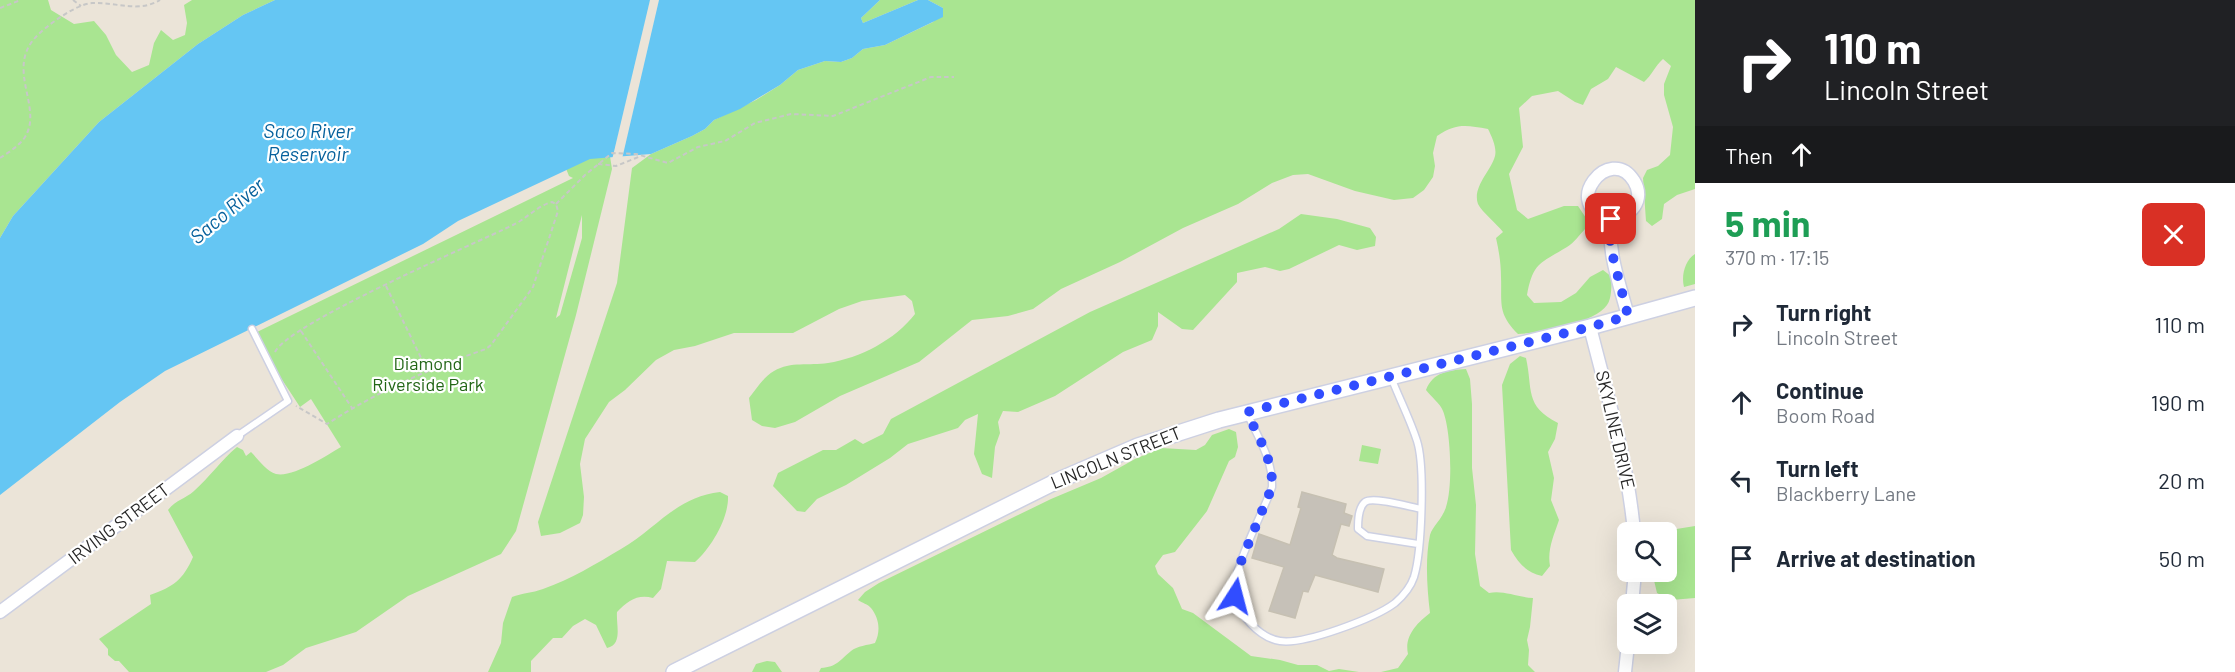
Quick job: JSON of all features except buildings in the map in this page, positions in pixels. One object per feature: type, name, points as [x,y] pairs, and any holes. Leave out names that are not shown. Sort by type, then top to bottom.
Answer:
[{"type":"street","points":[[1611,169],[1628,174],[1634,180],[1638,196],[1632,210],[1619,219],[1611,219],[1603,218],[1591,207],[1588,191],[1596,176],[1611,169]]},
{"type":"street","points":[[1611,219],[1610,245],[1628,316]]},
{"type":"street","name":"LINCOLN STREET","points":[[674,672],[1059,480],[1138,446],[1247,412],[1590,327],[1695,298]]},
{"type":"street","name":"SKYLINE DRIVE","points":[[1590,327],[1623,460],[1633,522]]},
{"type":"street","name":"IRVING STREET","points":[[0,612],[237,436]]},
{"type":"street","points":[[1626,672],[1627,654]]},
{"type":"lane","points":[[237,436],[288,401],[252,329]]},
{"type":"lane","points":[[1247,412],[1267,452],[1272,487],[1240,564],[1234,590],[1243,613],[1262,633],[1269,638],[1281,641],[1299,641],[1380,612],[1395,603],[1414,578],[1418,544],[1421,468],[1417,441],[1390,377]]},
{"type":"lane","points":[[1418,544],[1367,536],[1358,529],[1362,507],[1364,503],[1372,500],[1420,509]]},
{"type":"path","points":[[0,8],[21,0]]},
{"type":"path","points":[[73,0],[81,6]]},
{"type":"path","points":[[0,158],[13,150],[25,137],[30,123],[22,70],[25,54],[34,39],[64,15],[81,6],[94,3],[139,7],[152,5],[160,0]]},
{"type":"path","points":[[556,204],[612,153],[641,156],[668,163],[698,147],[725,141],[755,123],[791,114],[833,116],[931,77],[954,77]]},
{"type":"path","points":[[598,164],[616,166],[641,156]]},
{"type":"path","points":[[271,367],[277,348],[324,317],[516,224],[545,204],[552,202],[556,204]]},
{"type":"path","points":[[288,401],[327,424],[352,408],[427,370],[492,345],[533,287],[558,211],[556,204]]},
{"type":"path","points":[[386,286],[427,370]]},
{"type":"path","points":[[301,331],[352,408]]},
{"type":"green space","points":[[0,0],[48,0],[51,10],[74,24],[94,21],[106,35],[116,55],[132,72],[149,65],[154,43],[161,30],[173,40],[185,35],[187,23],[184,5],[192,0],[275,0],[243,15],[198,44],[99,122],[13,216],[0,238]]},
{"type":"green space","points":[[880,0],[918,0],[863,23],[861,18]]},
{"type":"green space","points":[[928,0],[1695,0],[1695,189],[1677,195],[1664,204],[1662,219],[1652,226],[1646,221],[1643,178],[1647,170],[1658,166],[1670,155],[1673,127],[1664,95],[1664,84],[1671,66],[1663,59],[1644,82],[1616,67],[1608,79],[1591,89],[1583,105],[1558,91],[1532,96],[1519,108],[1523,147],[1509,174],[1517,210],[1528,219],[1564,206],[1578,206],[1586,218],[1587,227],[1575,241],[1544,261],[1535,270],[1527,295],[1534,303],[1561,302],[1576,293],[1590,277],[1603,270],[1612,277],[1611,295],[1607,305],[1590,317],[1565,326],[1518,334],[1507,320],[1501,301],[1501,267],[1496,238],[1503,232],[1480,207],[1477,198],[1480,185],[1493,162],[1495,146],[1488,129],[1461,126],[1437,136],[1433,153],[1435,166],[1433,177],[1424,190],[1413,198],[1394,200],[1355,191],[1308,174],[1293,175],[1272,183],[1238,204],[1183,228],[1120,262],[1061,289],[1033,309],[1008,316],[972,320],[919,362],[840,396],[795,422],[775,428],[762,426],[752,420],[749,398],[767,376],[787,366],[840,361],[876,346],[897,332],[915,314],[912,301],[905,295],[862,301],[839,309],[793,333],[734,333],[695,346],[674,350],[656,360],[609,402],[585,439],[580,464],[584,497],[580,523],[560,533],[541,536],[538,522],[617,283],[632,168],[651,154],[692,136],[705,129],[714,120],[756,100],[798,70],[825,61],[841,62],[852,58],[863,49],[885,45],[933,22],[943,8]]},
{"type":"green space","name":"Diamond Riverside Park","points":[[609,150],[612,169],[576,315],[516,531],[501,554],[408,596],[356,632],[306,648],[283,665],[266,672],[129,672],[119,661],[115,661],[108,655],[108,649],[99,639],[151,604],[150,595],[176,582],[185,572],[193,557],[168,510],[194,491],[231,452],[237,447],[243,450],[246,456],[251,452],[269,470],[276,474],[283,474],[310,465],[341,447],[311,399],[300,407],[277,372],[257,332],[573,178],[569,176],[565,166]],"holes":[[[582,215],[582,238],[560,315],[556,318]]]},
{"type":"green space","points":[[1301,214],[1337,219],[1370,228],[1376,237],[1375,246],[1357,250],[1339,245],[1289,269],[1280,271],[1265,267],[1237,273],[1237,282],[1193,330],[1182,329],[1158,312],[1158,326],[1152,340],[1123,352],[1055,396],[1018,412],[1003,411],[998,422],[1000,433],[995,447],[992,478],[982,474],[974,454],[978,414],[965,420],[958,428],[908,444],[846,485],[817,499],[805,512],[797,511],[773,486],[778,473],[823,450],[836,450],[855,439],[863,444],[883,434],[891,419],[1090,312],[1279,229]]},
{"type":"green space","points":[[1695,254],[1695,284],[1684,287],[1685,269]]},
{"type":"green space","points":[[1520,356],[1526,358],[1530,388],[1535,403],[1547,417],[1558,423],[1555,439],[1548,452],[1554,478],[1551,500],[1559,520],[1550,548],[1550,566],[1542,576],[1524,567],[1511,550],[1502,385],[1510,364]]},
{"type":"green space","points":[[1466,369],[1470,379],[1472,404],[1472,468],[1476,505],[1475,554],[1480,586],[1489,593],[1500,592],[1533,598],[1527,640],[1528,665],[1535,672],[1381,672],[1398,668],[1408,654],[1408,641],[1413,630],[1430,613],[1427,574],[1428,544],[1431,532],[1446,507],[1450,486],[1450,459],[1448,432],[1443,411],[1426,390],[1433,379],[1442,373]]},
{"type":"green space","points":[[1229,429],[1236,432],[1238,447],[1235,457],[1229,461],[1207,511],[1175,552],[1163,555],[1155,566],[1158,574],[1173,588],[1182,609],[1193,613],[1251,656],[1298,665],[1317,665],[1329,671],[1339,669],[1359,672],[819,672],[821,668],[838,662],[853,649],[875,643],[878,629],[876,616],[870,607],[858,600],[865,592],[879,583],[1051,499],[1101,478],[1135,459],[1161,448],[1196,450],[1205,445],[1212,435]]},
{"type":"green space","points":[[1362,445],[1381,449],[1378,464],[1359,461]]},
{"type":"green space","points":[[720,492],[728,496],[726,514],[707,549],[695,562],[667,561],[661,589],[653,598],[633,599],[617,612],[618,634],[612,646],[607,648],[596,625],[585,619],[573,626],[562,638],[553,638],[531,661],[531,672],[488,672],[501,643],[503,623],[512,597],[543,589],[573,576],[633,541],[691,500]]},
{"type":"green space","points":[[1695,526],[1695,598],[1677,600],[1677,594],[1657,593],[1654,582],[1677,582],[1677,529]]},
{"type":"green space","points":[[767,661],[775,662],[782,672],[752,672],[756,664]]},
{"type":"water","name":"Saco River Reservoir","points":[[275,0],[880,0],[861,18],[863,23],[918,0],[928,0],[943,8],[943,17],[885,45],[863,49],[852,58],[841,62],[825,61],[798,70],[780,85],[740,109],[714,120],[705,129],[651,154],[590,159],[458,221],[423,244],[165,371],[120,402],[0,495],[0,238],[13,216],[99,122],[198,44],[243,15]]},
{"type":"pier","points":[[650,0],[659,0],[622,159],[612,160]]},
{"type":"route","points":[[1235,596],[1234,590],[1240,564],[1272,487],[1267,452],[1247,412],[1628,316],[1610,245],[1611,219]]},
{"type":"water label","name":"Saco River","points":[[227,211]]}]
